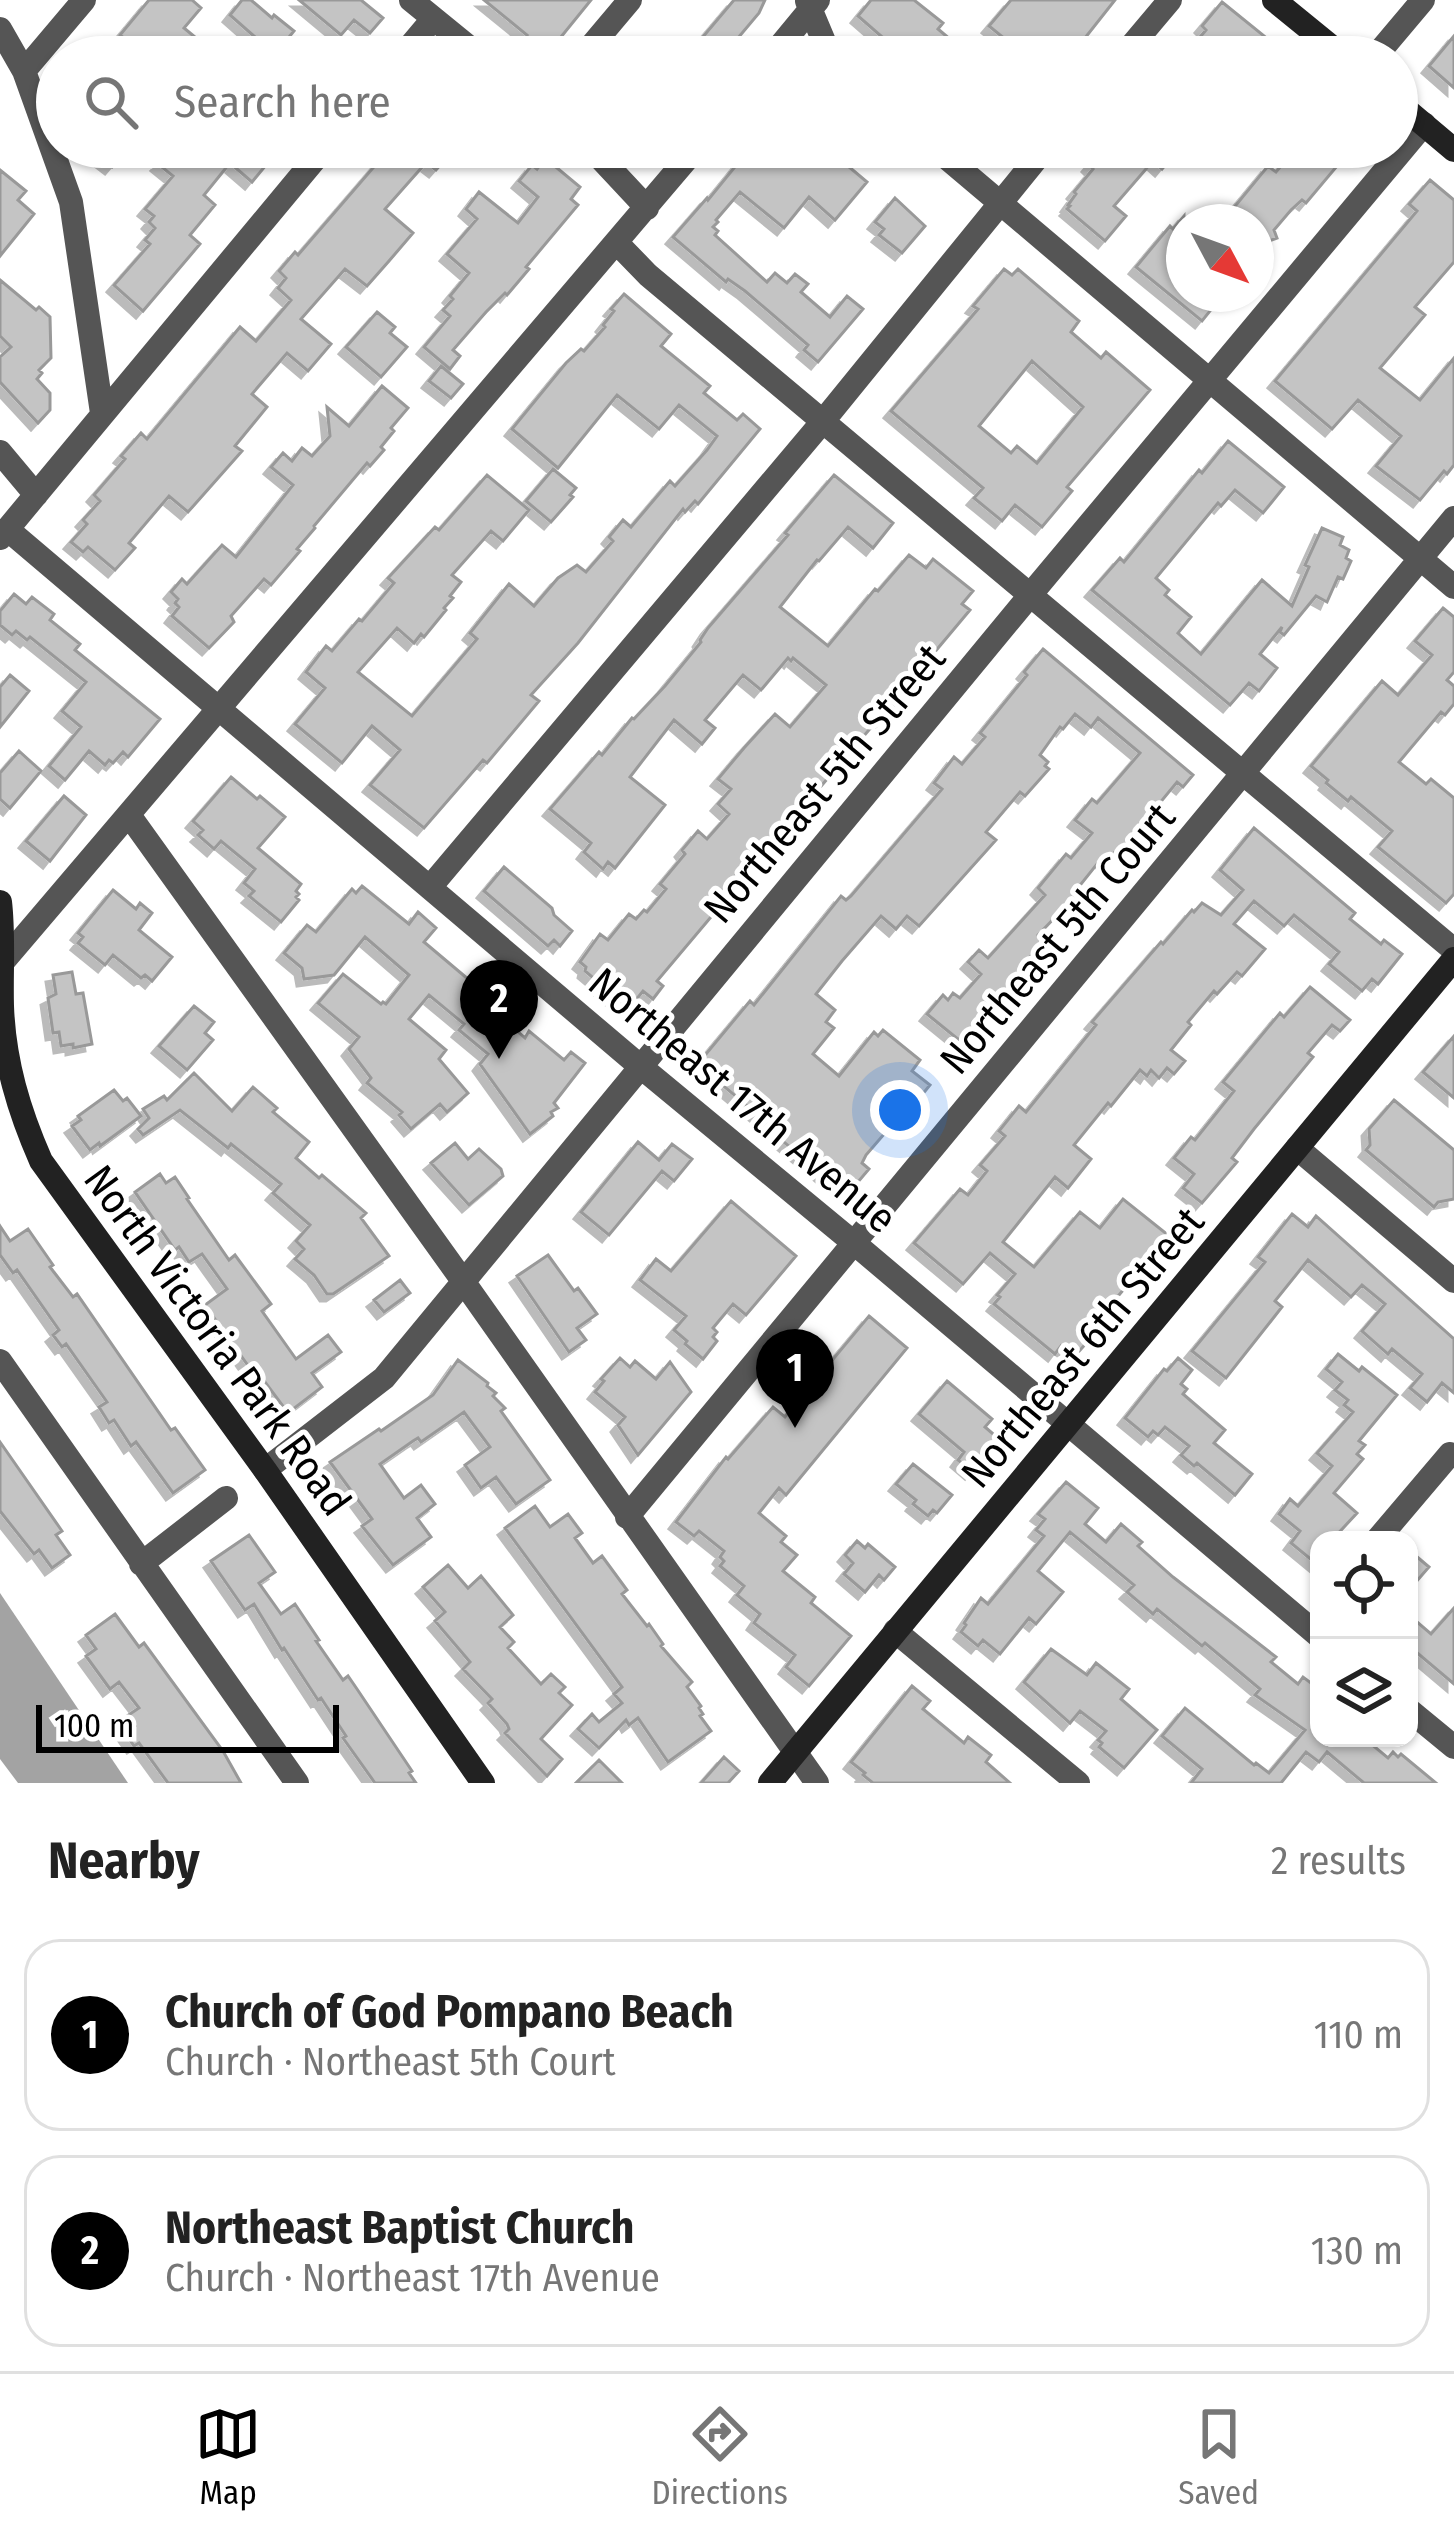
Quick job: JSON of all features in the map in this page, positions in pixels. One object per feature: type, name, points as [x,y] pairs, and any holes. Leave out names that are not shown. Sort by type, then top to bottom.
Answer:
[{"type":"street","points":[[53,36],[84,0]]},
{"type":"street","points":[[411,0],[454,36]]},
{"type":"street","points":[[600,36],[630,0]]},
{"type":"street","points":[[1140,36],[1170,0]]},
{"type":"street","points":[[1274,0],[1318,36]]},
{"type":"street","points":[[1393,36],[1423,0]]},
{"type":"street","points":[[787,36],[812,3]]},
{"type":"street","points":[[812,3],[822,36]]},
{"type":"street","points":[[419,36],[433,19]]},
{"type":"street","points":[[0,29],[24,70],[36,104]]},
{"type":"street","points":[[24,70],[36,56]]},
{"type":"street","points":[[1418,119],[1454,150]]},
{"type":"street","name":"Northeast 5th Street","points":[[1418,131],[1424,124]]},
{"type":"street","points":[[59,168],[71,202],[102,413]]},
{"type":"street","points":[[4,534],[308,168]]},
{"type":"street","points":[[610,168],[647,208]]},
{"type":"street","points":[[2,964],[680,168]]},
{"type":"street","points":[[959,168],[1454,587]]},
{"type":"street","points":[[430,886],[824,419],[1028,168]]},
{"type":"street","name":"Northeast 5th Street","points":[[266,1470],[384,1378],[1388,168]]},
{"type":"street","points":[[617,243],[648,275],[1454,955]]},
{"type":"street","points":[[0,452],[36,495]]},
{"type":"street","name":"Northeast 5th Court","points":[[627,1517],[1454,518]]},
{"type":"street","name":"Northeast 17th Avenue","points":[[4,534],[430,886],[1068,1426],[1310,1620]]},
{"type":"street","points":[[129,815],[817,1783]]},
{"type":"street","name":"North Victoria Park Road","points":[[0,902],[7,1064],[20,1114],[40,1161],[266,1470],[484,1783]]},
{"type":"street","name":"Northeast 6th Street","points":[[770,1783],[1454,955]]},
{"type":"street","points":[[1297,1148],[1454,1281]]},
{"type":"street","points":[[0,1360],[297,1783]]},
{"type":"street","points":[[1385,1531],[1450,1454]]},
{"type":"street","points":[[142,1564],[226,1498]]},
{"type":"street","points":[[895,1631],[1078,1783]]},
{"type":"street","points":[[1418,1717],[1454,1747]]},
{"type":"shaded area","points":[[0,1593],[128,1783],[18,1783],[0,1759]]},
{"type":"building","points":[[149,0],[192,0],[201,8],[184,28],[194,36],[120,35]]},
{"type":"building","points":[[242,0],[251,0],[294,31],[290,36],[254,36],[230,15]]},
{"type":"building","points":[[299,0],[361,0],[383,18],[370,33],[354,20],[341,35]]},
{"type":"building","points":[[484,0],[591,0],[562,36],[527,35]]},
{"type":"building","points":[[734,0],[765,0],[740,36],[704,36]]},
{"type":"building","points":[[871,0],[914,0],[943,23],[938,29],[946,36],[881,36],[858,16]]},
{"type":"building","points":[[1011,0],[1115,0],[1087,36],[1001,36],[989,26]]},
{"type":"building","points":[[1222,2],[1264,36],[1201,36],[1206,30],[1202,26]]},
{"type":"building","points":[[1454,36],[1454,88],[1429,66]]},
{"type":"building","points":[[163,168],[226,168],[204,195],[215,205],[190,235],[200,244],[143,311],[114,285],[150,244],[145,240],[155,228],[149,222],[154,216],[145,209],[173,176]]},
{"type":"building","points":[[236,168],[264,168],[252,182]]},
{"type":"building","points":[[373,168],[421,168],[385,209],[413,233],[367,286],[345,269],[301,319],[331,344],[308,371],[287,353],[252,394],[267,407],[235,446],[242,451],[188,512],[169,496],[129,543],[135,548],[115,570],[88,547],[83,552],[71,542],[100,501],[94,495],[125,459],[121,456],[141,433],[147,439],[240,327],[256,341],[291,300],[278,288],[286,278],[279,271],[295,252],[298,255]]},
{"type":"building","points":[[530,168],[557,168],[580,187],[571,199],[578,205],[507,295],[453,350],[460,356],[450,369],[424,347],[450,316],[443,310],[469,273],[447,254],[477,219],[466,209],[479,192],[518,223],[538,197],[519,181]]},
{"type":"building","points":[[734,168],[850,168],[867,182],[835,220],[809,197],[784,228],[740,192],[713,227],[718,231],[715,235],[767,282],[775,273],[787,283],[795,274],[808,284],[801,292],[830,317],[847,296],[863,309],[818,362],[804,350],[808,345],[673,237]]},
{"type":"building","points":[[1147,168],[1114,206],[1126,216],[1105,241],[1067,209],[1093,169]]},
{"type":"building","points":[[1271,168],[1276,172],[1279,168],[1335,168],[1306,203],[1302,200],[1274,230],[1274,204],[1237,204]]},
{"type":"building","points":[[0,170],[26,191],[18,200],[34,214],[0,256]]},
{"type":"building","points":[[1430,180],[1454,200],[1454,262],[1415,307],[1425,315],[1380,368],[1420,400],[1454,358],[1454,465],[1420,500],[1376,466],[1401,436],[1358,400],[1332,429],[1275,381],[1417,211],[1409,204]]},
{"type":"building","points":[[895,198],[925,226],[902,253],[879,235],[884,229],[875,222]]},
{"type":"building","points":[[1166,231],[1166,292],[1136,267]]},
{"type":"building","points":[[1004,269],[1012,275],[1018,269],[1079,321],[1071,332],[1101,358],[1106,352],[1150,390],[1067,487],[1072,491],[1042,527],[1015,505],[1002,521],[974,498],[983,488],[891,411],[978,309],[973,306]],"holes":[[[1032,361],[1083,407],[1037,463],[1017,446],[1011,453],[979,426]]]},
{"type":"building","points":[[0,280],[50,317],[51,358],[37,379],[50,393],[50,410],[38,423],[0,382],[0,357],[11,347],[0,336]]},
{"type":"building","points":[[624,294],[671,334],[661,346],[710,386],[704,393],[737,420],[743,414],[760,429],[698,504],[695,501],[685,512],[683,509],[531,695],[539,701],[424,828],[370,785],[400,750],[372,726],[342,763],[295,724],[325,688],[306,672],[326,646],[332,651],[362,621],[394,583],[388,578],[487,475],[529,510],[503,541],[491,531],[452,575],[461,582],[424,637],[421,634],[414,643],[397,628],[358,672],[412,716],[477,639],[470,633],[509,584],[534,606],[558,578],[577,565],[586,572],[613,541],[609,537],[623,520],[631,527],[670,481],[675,486],[707,450],[717,436],[679,405],[659,429],[617,395],[558,468],[512,429],[566,363],[605,327],[611,309]]},
{"type":"building","points":[[377,312],[395,327],[390,333],[407,347],[381,377],[346,347]]},
{"type":"building","points":[[441,366],[463,384],[451,398],[429,381]]},
{"type":"building","points":[[382,386],[408,408],[391,428],[394,431],[381,447],[384,450],[370,466],[367,463],[314,526],[271,585],[264,579],[209,648],[172,616],[179,607],[171,592],[182,579],[187,584],[222,545],[236,557],[293,485],[271,467],[283,453],[292,461],[302,448],[312,456],[330,436],[327,407],[349,426]]},
{"type":"building","points":[[1228,441],[1284,487],[1263,513],[1235,490],[1221,506],[1218,503],[1156,578],[1169,590],[1165,595],[1191,617],[1178,633],[1201,654],[1262,580],[1292,606],[1322,528],[1343,537],[1340,545],[1349,550],[1346,558],[1351,561],[1327,602],[1316,596],[1284,635],[1282,627],[1260,654],[1277,668],[1259,691],[1249,683],[1230,705],[1092,590],[1120,558],[1124,562]]},
{"type":"building","points":[[553,469],[576,488],[551,522],[526,501]]},
{"type":"building","points":[[834,475],[893,523],[873,548],[848,527],[780,607],[828,646],[909,555],[926,568],[933,559],[973,591],[962,604],[970,610],[883,720],[874,724],[765,852],[760,847],[712,903],[716,911],[657,981],[663,986],[653,999],[643,991],[631,1006],[601,988],[580,962],[600,934],[608,940],[629,914],[636,919],[647,912],[666,889],[660,884],[685,854],[682,850],[698,831],[707,839],[729,814],[718,804],[731,789],[718,779],[744,748],[775,714],[790,727],[826,685],[788,658],[761,690],[743,675],[705,720],[715,728],[702,744],[674,720],[630,777],[665,805],[615,868],[608,862],[603,869],[584,852],[591,843],[550,809],[665,686]]},
{"type":"building","points":[[14,594],[26,604],[32,597],[54,614],[50,620],[80,644],[75,650],[160,719],[128,757],[123,752],[105,765],[89,751],[65,780],[49,766],[81,727],[62,711],[86,682],[30,637],[27,640],[16,631],[12,635],[0,625],[0,611]]},
{"type":"building","points":[[1443,608],[1454,617],[1454,672],[1447,680],[1454,686],[1454,704],[1445,715],[1441,712],[1399,762],[1426,784],[1431,779],[1454,798],[1454,894],[1446,903],[1378,847],[1392,831],[1351,797],[1348,801],[1311,766],[1382,681],[1398,695],[1432,655],[1415,641]]},
{"type":"building","points":[[1043,649],[1193,775],[1183,787],[1177,782],[1117,855],[1106,863],[1101,859],[1077,889],[1086,897],[1071,916],[1063,909],[1038,935],[1042,944],[964,1038],[959,1040],[927,1014],[943,995],[948,1000],[953,993],[960,998],[981,974],[968,962],[979,950],[988,958],[1045,895],[1038,888],[1066,854],[1071,858],[1092,833],[1075,820],[1092,799],[1097,803],[1140,753],[1098,718],[1091,727],[1075,714],[1060,727],[1040,755],[1049,769],[1025,796],[1020,792],[986,832],[996,840],[919,926],[907,916],[896,929],[881,916],[842,961],[816,994],[835,1010],[826,1022],[834,1028],[813,1054],[839,1076],[874,1032],[878,1036],[883,1030],[920,1060],[912,1071],[930,1085],[866,1155],[862,1163],[869,1169],[847,1195],[702,1068],[706,1064],[701,1060],[750,1001],[754,1005],[841,896],[846,900],[851,896],[942,789],[934,783],[954,757],[962,764],[985,737],[980,733]]},
{"type":"building","points":[[10,675],[29,691],[0,727],[0,687]]},
{"type":"building","points":[[19,751],[41,771],[10,808],[0,799],[0,773]]},
{"type":"building","points":[[231,777],[285,817],[258,848],[301,884],[296,891],[299,900],[281,922],[249,896],[254,891],[244,883],[255,869],[221,841],[214,849],[198,835],[203,830],[193,821]]},
{"type":"building","points":[[64,796],[86,815],[50,861],[26,841]]},
{"type":"building","points":[[1254,828],[1355,913],[1350,919],[1402,954],[1378,984],[1372,979],[1362,991],[1329,964],[1339,952],[1294,915],[1284,926],[1254,901],[1234,924],[1265,949],[1242,976],[1237,972],[1217,994],[1214,991],[1188,1022],[1191,1025],[1171,1050],[1185,1061],[1174,1074],[1167,1068],[1159,1078],[1151,1070],[1147,1076],[1140,1070],[1074,1145],[1091,1159],[1068,1188],[1055,1177],[1003,1242],[1034,1267],[1080,1212],[1100,1228],[1123,1199],[1173,1239],[1155,1262],[1150,1258],[1093,1326],[1098,1330],[1074,1357],[1061,1346],[1055,1354],[994,1304],[1015,1274],[990,1253],[963,1284],[914,1243],[960,1189],[968,1195],[987,1171],[980,1165],[1005,1136],[999,1131],[1019,1106],[1026,1112],[1096,1025],[1092,1022],[1161,942],[1202,903],[1221,915],[1243,890],[1220,870]]},
{"type":"building","points":[[504,867],[572,931],[560,946],[554,940],[548,946],[484,891]]},
{"type":"building","points":[[362,886],[409,924],[418,912],[436,928],[424,942],[506,1011],[501,1017],[525,1038],[529,1031],[564,1060],[571,1052],[585,1063],[554,1103],[558,1108],[551,1112],[553,1116],[530,1134],[480,1064],[488,1054],[459,1030],[464,1024],[429,995],[409,1019],[446,1050],[439,1059],[468,1093],[447,1112],[440,1104],[411,1129],[399,1115],[402,1112],[367,1083],[371,1078],[349,1049],[359,1037],[318,1003],[343,974],[386,1004],[409,975],[365,937],[334,975],[304,979],[302,968],[284,953],[307,925],[316,932],[352,889],[356,893]]},
{"type":"building","points":[[113,890],[136,909],[140,903],[152,913],[139,930],[172,957],[152,981],[145,975],[141,978],[113,955],[105,965],[78,943],[83,937],[78,933]]},
{"type":"building","points":[[72,972],[76,994],[83,993],[92,1044],[73,1048],[73,1044],[61,1046],[59,1032],[53,1033],[48,998],[56,994],[53,975]]},
{"type":"building","points":[[1310,987],[1350,1020],[1340,1031],[1332,1025],[1308,1053],[1313,1057],[1202,1203],[1183,1188],[1194,1174],[1174,1158],[1191,1137],[1195,1140],[1234,1091],[1223,1082],[1280,1013],[1284,1017]]},
{"type":"building","points":[[194,1006],[214,1022],[205,1033],[213,1040],[187,1070],[159,1046]]},
{"type":"building","points":[[1454,1036],[1454,1098],[1423,1072]]},
{"type":"building","points":[[194,1073],[232,1111],[253,1087],[277,1108],[273,1112],[309,1142],[296,1158],[366,1213],[361,1218],[389,1256],[327,1294],[295,1259],[304,1249],[296,1241],[310,1225],[273,1193],[281,1184],[180,1110],[143,1135],[138,1129],[149,1118],[143,1109],[164,1096],[167,1100]]},
{"type":"building","points":[[114,1090],[141,1116],[90,1150],[72,1126],[81,1120],[78,1116]]},
{"type":"building","points":[[1394,1100],[1454,1150],[1454,1199],[1434,1207],[1366,1150],[1369,1129]]},
{"type":"building","points":[[638,1142],[659,1160],[672,1144],[692,1159],[674,1181],[662,1171],[609,1235],[581,1212]]},
{"type":"building","points":[[455,1143],[468,1159],[479,1149],[503,1176],[469,1205],[431,1163]]},
{"type":"building","points":[[160,1174],[166,1183],[175,1177],[229,1260],[235,1255],[271,1304],[262,1311],[296,1359],[328,1335],[341,1352],[312,1373],[322,1387],[288,1413],[205,1305],[227,1289],[202,1254],[189,1262],[179,1247],[175,1250],[135,1192]]},
{"type":"building","points":[[731,1201],[796,1256],[746,1315],[733,1304],[713,1328],[717,1341],[703,1359],[674,1330],[686,1316],[640,1280],[656,1259],[671,1271]]},
{"type":"building","points":[[1292,1214],[1308,1227],[1316,1216],[1454,1339],[1454,1393],[1442,1383],[1427,1402],[1410,1388],[1422,1374],[1362,1331],[1385,1304],[1362,1285],[1351,1297],[1308,1260],[1275,1301],[1282,1307],[1226,1378],[1192,1351],[1265,1262],[1258,1257]]},
{"type":"building","points":[[0,1226],[10,1241],[28,1229],[50,1267],[73,1297],[77,1294],[171,1430],[175,1428],[205,1470],[173,1493],[136,1442],[131,1446],[114,1420],[109,1423],[99,1407],[107,1402],[66,1344],[62,1347],[53,1335],[59,1330],[17,1270],[13,1273],[0,1255]]},
{"type":"building","points":[[548,1255],[597,1314],[577,1328],[586,1340],[569,1352],[517,1276]]},
{"type":"building","points":[[400,1280],[410,1293],[384,1312],[374,1300]]},
{"type":"building","points":[[869,1316],[907,1348],[786,1495],[779,1488],[759,1513],[786,1536],[781,1542],[797,1555],[783,1571],[815,1597],[811,1603],[851,1636],[809,1686],[786,1667],[795,1655],[754,1623],[760,1614],[737,1595],[744,1586],[720,1566],[724,1551],[699,1531],[694,1536],[676,1522],[726,1457],[773,1407],[785,1417]]},
{"type":"building","points":[[1338,1354],[1397,1395],[1359,1441],[1365,1445],[1357,1454],[1363,1459],[1334,1493],[1357,1513],[1340,1531],[1310,1531],[1310,1559],[1291,1543],[1300,1531],[1279,1514],[1290,1499],[1298,1506],[1332,1466],[1317,1453],[1353,1412],[1344,1405],[1348,1400],[1335,1390],[1342,1382],[1326,1369]]},
{"type":"building","points":[[620,1358],[630,1367],[635,1361],[656,1379],[670,1362],[691,1392],[638,1455],[618,1425],[625,1417],[595,1392]]},
{"type":"building","points":[[1178,1358],[1192,1370],[1181,1384],[1187,1389],[1183,1394],[1225,1430],[1214,1443],[1252,1474],[1235,1495],[1181,1455],[1189,1446],[1165,1427],[1148,1437],[1125,1418]]},
{"type":"building","points":[[458,1360],[496,1393],[493,1396],[505,1408],[501,1411],[550,1480],[516,1504],[496,1477],[481,1488],[465,1465],[490,1447],[464,1412],[380,1464],[404,1498],[421,1485],[435,1504],[417,1518],[431,1537],[393,1565],[362,1526],[372,1519],[330,1462],[433,1395]]},
{"type":"building","points":[[947,1381],[992,1419],[985,1427],[999,1439],[972,1472],[958,1460],[964,1452],[919,1414]]},
{"type":"building","points":[[0,1442],[62,1531],[56,1535],[70,1555],[52,1568],[39,1550],[34,1554],[0,1511]]},
{"type":"building","points":[[913,1464],[952,1495],[937,1513],[933,1510],[928,1516],[896,1484]]},
{"type":"building","points":[[1066,1482],[1098,1508],[1085,1524],[1106,1542],[1121,1524],[1173,1577],[1276,1657],[1271,1662],[1298,1684],[1303,1677],[1310,1682],[1310,1747],[1375,1747],[1388,1758],[1393,1752],[1398,1757],[1401,1754],[1436,1783],[1364,1783],[1327,1752],[1319,1762],[1306,1752],[1281,1783],[1191,1783],[1202,1769],[1162,1736],[1185,1708],[1269,1773],[1305,1730],[1255,1695],[1260,1689],[1205,1643],[1202,1646],[1157,1609],[1153,1614],[1127,1592],[1134,1585],[1070,1532],[1038,1571],[1063,1592],[1036,1624],[1029,1618],[1000,1654],[983,1640],[978,1646],[961,1632],[964,1623],[981,1598],[988,1604],[1044,1536],[1036,1530],[1045,1519],[1038,1514]]},
{"type":"building","points":[[535,1506],[550,1527],[568,1514],[582,1533],[575,1538],[593,1563],[602,1556],[627,1590],[622,1594],[692,1682],[687,1687],[711,1731],[668,1762],[638,1718],[629,1725],[626,1720],[599,1748],[578,1729],[592,1714],[599,1722],[622,1703],[614,1694],[622,1687],[505,1528]]},
{"type":"building","points":[[249,1535],[275,1572],[259,1583],[281,1614],[295,1604],[343,1680],[348,1676],[357,1689],[416,1783],[375,1783],[254,1604],[245,1610],[211,1561]]},
{"type":"building","points":[[857,1541],[865,1548],[868,1544],[895,1567],[884,1580],[879,1575],[865,1592],[844,1574],[853,1563],[845,1555]]},
{"type":"building","points":[[1418,1558],[1429,1567],[1418,1580]]},
{"type":"building","points":[[448,1565],[468,1588],[481,1576],[513,1615],[500,1627],[514,1642],[508,1648],[541,1684],[551,1674],[565,1687],[559,1693],[572,1705],[541,1739],[562,1759],[547,1776],[505,1733],[507,1724],[488,1703],[492,1699],[463,1669],[470,1662],[435,1621],[445,1612],[423,1587]]},
{"type":"building","points":[[1454,1608],[1454,1684],[1418,1654],[1418,1623],[1431,1634]]},
{"type":"building","points":[[115,1614],[139,1647],[144,1643],[241,1783],[168,1783],[139,1743],[134,1746],[125,1733],[135,1726],[127,1716],[139,1708],[119,1682],[110,1689],[86,1656],[96,1649],[86,1635]]},
{"type":"building","points":[[1051,1649],[1087,1675],[1096,1663],[1129,1689],[1121,1699],[1157,1730],[1124,1768],[1099,1747],[1098,1740],[1106,1731],[1080,1711],[1070,1723],[1024,1682]]},
{"type":"building","points":[[912,1686],[930,1701],[923,1709],[964,1743],[968,1737],[991,1755],[986,1762],[1010,1783],[873,1783],[863,1775],[851,1762]]},
{"type":"building","points":[[724,1757],[739,1771],[728,1783],[701,1783]]},
{"type":"building","points":[[599,1760],[622,1783],[576,1783]]},
{"type":"place","name":"Northeast Baptist Church","points":[[499,1059]]},
{"type":"place","name":"Church of God Pompano Beach","points":[[795,1428]]}]
